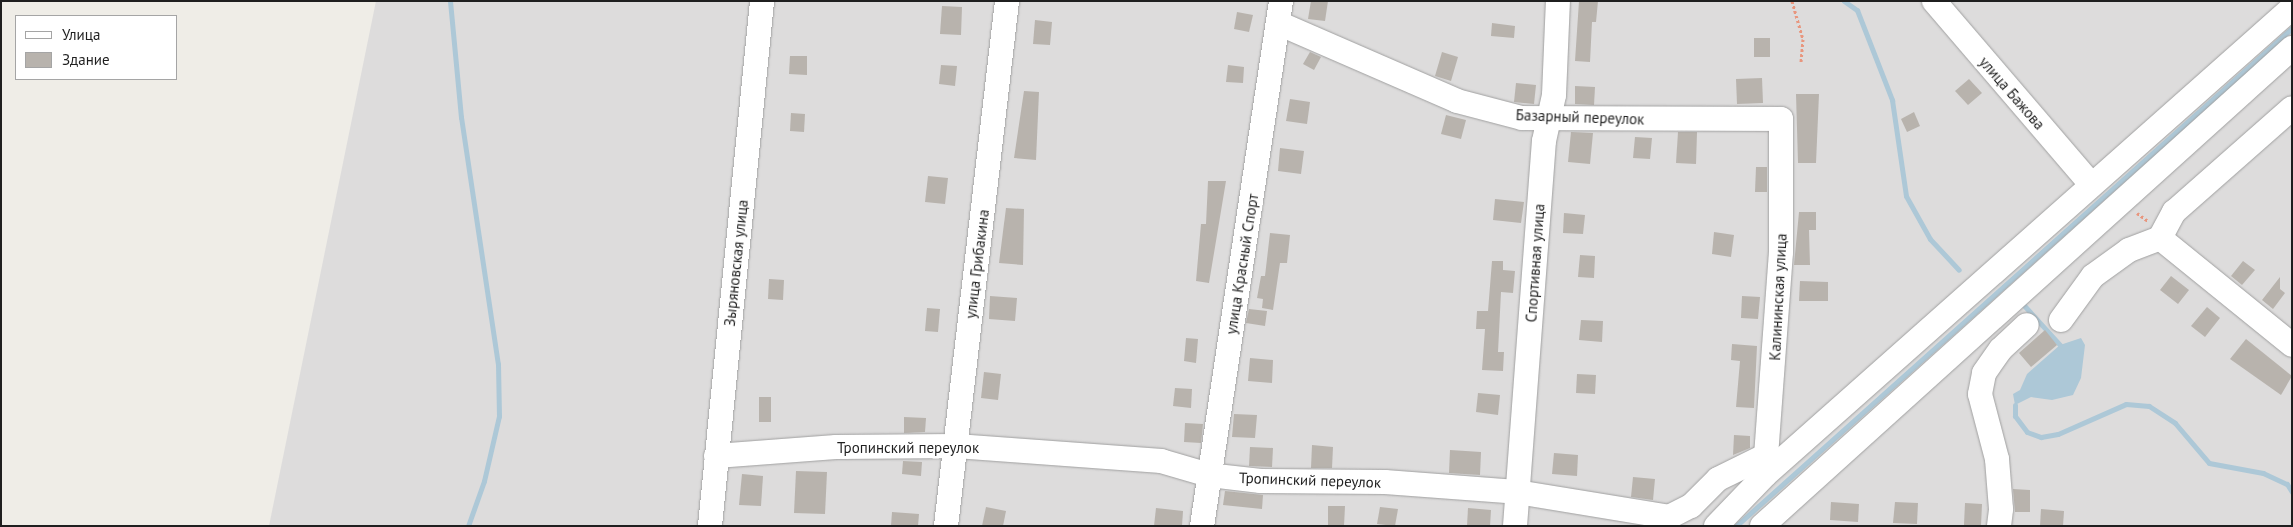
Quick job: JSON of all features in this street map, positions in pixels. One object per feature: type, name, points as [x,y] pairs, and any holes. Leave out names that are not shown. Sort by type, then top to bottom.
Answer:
[{"type":"street","name":"Зыряновская улица","points":[[710,526],[762,1]]},
{"type":"street","name":"улица Грибакина","points":[[946,526],[1007,1]]},
{"type":"street","name":"Спортивная улица","points":[[1515,526],[1548,118],[1554,95],[1558,1]]},
{"type":"street","name":"улица Бажова","points":[[1934,1],[2091,184]]},
{"type":"street","points":[[1716,526],[1765,466],[2292,8]]},
{"type":"street","name":"Базарный переулок","points":[[1280,12],[1457,101],[1522,118],[1781,119]]},
{"type":"street","name":"улица Красный Спорт","points":[[1202,526],[1280,12]]},
{"type":"street","points":[[1762,526],[2030,280],[2120,204],[2292,48]]},
{"type":"street","points":[[2061,320],[2093,276],[2129,250],[2160,238],[2174,212],[2292,108]]},
{"type":"street","name":"Калининская улица","points":[[1765,466],[1781,252],[1781,119]]},
{"type":"street","points":[[2160,238],[2292,345]]},
{"type":"street","points":[[1999,526],[2001,508],[1997,459],[1980,394],[1984,373],[2001,349],[2027,325]]},
{"type":"street","name":"Тропинский переулок","points":[[716,456],[836,447],[956,446],[1161,461],[1210,475],[1260,481],[1385,482],[1518,492],[1552,500],[1669,517],[1690,506],[1718,479],[1765,466]]},
{"type":"path","points":[[1792,1],[1804,39],[1801,62]]},
{"type":"path","points":[[2120,204],[2153,224],[2160,238]]},
{"type":"shaded area","points":[[376,1],[2292,1],[2292,526],[269,526]]},
{"type":"water","points":[[2081,338],[2085,345],[2081,378],[2073,395],[2052,400],[2031,397],[2015,405],[2013,394],[2020,390],[2027,374],[2060,345]]},
{"type":"building","points":[[1311,1],[1328,1],[1325,21],[1308,19]]},
{"type":"building","points":[[1579,1],[1598,1],[1596,22],[1592,22],[1590,62],[1575,61]]},
{"type":"building","points":[[942,6],[962,7],[961,35],[940,34]]},
{"type":"building","points":[[1237,12],[1253,15],[1249,32],[1234,29]]},
{"type":"building","points":[[1035,20],[1052,22],[1050,45],[1033,44]]},
{"type":"building","points":[[1492,23],[1515,26],[1514,38],[1491,36]]},
{"type":"building","points":[[1754,38],[1770,38],[1770,57],[1754,57]]},
{"type":"building","points":[[1310,52],[1321,57],[1314,70],[1303,64]]},
{"type":"building","points":[[1442,52],[1458,57],[1451,81],[1435,76]]},
{"type":"building","points":[[790,56],[807,56],[807,75],[789,74]]},
{"type":"building","points":[[941,65],[957,66],[955,86],[939,84]]},
{"type":"building","points":[[1228,65],[1244,67],[1243,83],[1226,82]]},
{"type":"building","points":[[1762,78],[1763,103],[1737,104],[1736,79]]},
{"type":"building","points":[[1969,79],[1982,93],[1968,105],[1955,91]]},
{"type":"building","points":[[1516,83],[1536,85],[1534,104],[1514,102]]},
{"type":"building","points":[[1575,86],[1595,87],[1594,105],[1575,104]]},
{"type":"building","points":[[1024,91],[1039,92],[1036,160],[1014,158]]},
{"type":"building","points":[[1796,94],[1819,94],[1816,163],[1798,163]]},
{"type":"building","points":[[1290,99],[1310,102],[1307,124],[1286,121]]},
{"type":"building","points":[[1914,112],[1920,126],[1907,132],[1901,119]]},
{"type":"building","points":[[791,113],[805,114],[804,132],[790,131]]},
{"type":"building","points":[[1446,115],[1466,120],[1461,139],[1441,134]]},
{"type":"building","points":[[1571,132],[1593,133],[1590,164],[1568,162]]},
{"type":"building","points":[[1678,132],[1697,132],[1696,164],[1676,163]]},
{"type":"building","points":[[1635,137],[1652,138],[1650,159],[1633,158]]},
{"type":"building","points":[[1280,148],[1304,151],[1301,174],[1278,171]]},
{"type":"building","points":[[1756,167],[1767,167],[1767,192],[1755,192]]},
{"type":"building","points":[[928,176],[948,178],[945,204],[925,202]]},
{"type":"building","points":[[1208,181],[1226,181],[1209,283],[1196,281],[1201,224],[1206,224]]},
{"type":"building","points":[[1495,199],[1524,202],[1521,223],[1493,220]]},
{"type":"building","points":[[1006,208],[1024,209],[1023,265],[999,263]]},
{"type":"building","points":[[1799,212],[1816,212],[1816,230],[1809,230],[1810,265],[1794,265]]},
{"type":"building","points":[[1564,213],[1585,215],[1583,234],[1563,233]]},
{"type":"building","points":[[1714,232],[1734,235],[1731,257],[1712,254]]},
{"type":"building","points":[[1270,233],[1290,235],[1287,263],[1280,263],[1273,310],[1262,308],[1263,299],[1257,298],[1261,276],[1265,276]]},
{"type":"building","points":[[1580,255],[1595,256],[1594,278],[1578,277]]},
{"type":"building","points":[[1492,261],[1503,261],[1503,270],[1515,271],[1513,293],[1501,292],[1498,352],[1504,352],[1503,371],[1482,370],[1485,329],[1476,329],[1477,311],[1488,311]]},
{"type":"building","points":[[2243,261],[2255,270],[2242,285],[2231,276]]},
{"type":"building","points":[[2171,276],[2189,290],[2178,304],[2160,290]]},
{"type":"building","points":[[2280,277],[2280,289],[2285,293],[2273,309],[2262,300]]},
{"type":"building","points":[[769,279],[784,280],[783,300],[768,299]]},
{"type":"building","points":[[1800,281],[1828,282],[1828,301],[1799,301]]},
{"type":"building","points":[[990,296],[1017,298],[1015,321],[989,319]]},
{"type":"building","points":[[1742,296],[1760,297],[1758,319],[1741,318]]},
{"type":"building","points":[[2207,307],[2220,318],[2205,337],[2191,326]]},
{"type":"building","points":[[927,308],[940,309],[938,332],[925,331]]},
{"type":"building","points":[[1249,309],[1267,311],[1265,326],[1246,323]]},
{"type":"building","points":[[1581,320],[1603,321],[1602,342],[1579,340]]},
{"type":"building","points":[[2045,330],[2057,345],[2031,367],[2019,353]]},
{"type":"building","points":[[1186,338],[1198,339],[1196,363],[1184,361]]},
{"type":"building","points":[[2246,339],[2292,376],[2281,395],[2230,359]]},
{"type":"building","points":[[1732,344],[1757,346],[1754,408],[1736,407],[1740,361],[1731,360]]},
{"type":"building","points":[[1250,358],[1273,360],[1272,383],[1248,381]]},
{"type":"building","points":[[984,372],[1001,374],[998,400],[981,398]]},
{"type":"building","points":[[1577,374],[1596,375],[1595,394],[1576,393]]},
{"type":"building","points":[[1175,388],[1192,389],[1191,408],[1173,406]]},
{"type":"building","points":[[1478,393],[1500,395],[1498,415],[1476,412]]},
{"type":"building","points":[[759,397],[771,397],[771,422],[759,422]]},
{"type":"building","points":[[1234,414],[1257,415],[1255,438],[1232,437]]},
{"type":"building","points":[[904,417],[926,418],[925,432],[904,433]]},
{"type":"building","points":[[1185,423],[1203,424],[1201,443],[1184,442]]},
{"type":"building","points":[[1734,435],[1750,436],[1750,448],[1733,455]]},
{"type":"building","points":[[1312,445],[1333,447],[1332,468],[1311,468]]},
{"type":"building","points":[[1250,447],[1273,448],[1272,467],[1249,466]]},
{"type":"building","points":[[1450,450],[1481,452],[1480,475],[1449,473]]},
{"type":"building","points":[[1554,453],[1578,455],[1577,476],[1552,474]]},
{"type":"building","points":[[903,461],[922,462],[921,476],[902,474]]},
{"type":"building","points":[[796,471],[827,472],[825,514],[794,513]]},
{"type":"building","points":[[742,474],[763,476],[761,506],[739,505]]},
{"type":"building","points":[[1633,477],[1655,479],[1653,500],[1631,497]]},
{"type":"building","points":[[2013,489],[2030,490],[2030,512],[2015,512]]},
{"type":"building","points":[[1225,491],[1263,495],[1262,509],[1223,505]]},
{"type":"building","points":[[1831,502],[1859,504],[1858,522],[1830,520]]},
{"type":"building","points":[[1895,502],[1918,503],[1917,524],[1893,523]]},
{"type":"building","points":[[1965,503],[1982,504],[1981,526],[1964,525]]},
{"type":"building","points":[[1328,506],[1345,506],[1344,526],[1328,526]]},
{"type":"building","points":[[986,507],[1006,511],[1003,526],[982,526]]},
{"type":"building","points":[[1380,507],[1398,509],[1395,526],[1377,524]]},
{"type":"building","points":[[1156,508],[1183,511],[1182,526],[1154,526]]},
{"type":"building","points":[[1468,508],[1491,510],[1490,526],[1467,526]]},
{"type":"building","points":[[2041,509],[2064,511],[2063,526],[2040,526]]},
{"type":"building","points":[[892,512],[919,514],[918,526],[891,526]]},
{"type":"waterway","points":[[450,1],[461,117],[498,364],[499,416],[484,481],[468,526]]},
{"type":"waterway","points":[[1844,1],[1857,10],[1892,100],[1906,196],[1930,239],[1959,270]]},
{"type":"waterway","points":[[1736,526],[2292,28]]},
{"type":"waterway","points":[[2020,301],[2060,345]]},
{"type":"waterway","points":[[2015,405],[2015,416],[2027,432],[2041,437],[2058,434],[2126,404],[2149,406],[2175,423],[2209,463],[2263,473],[2287,484],[2292,492]]}]
